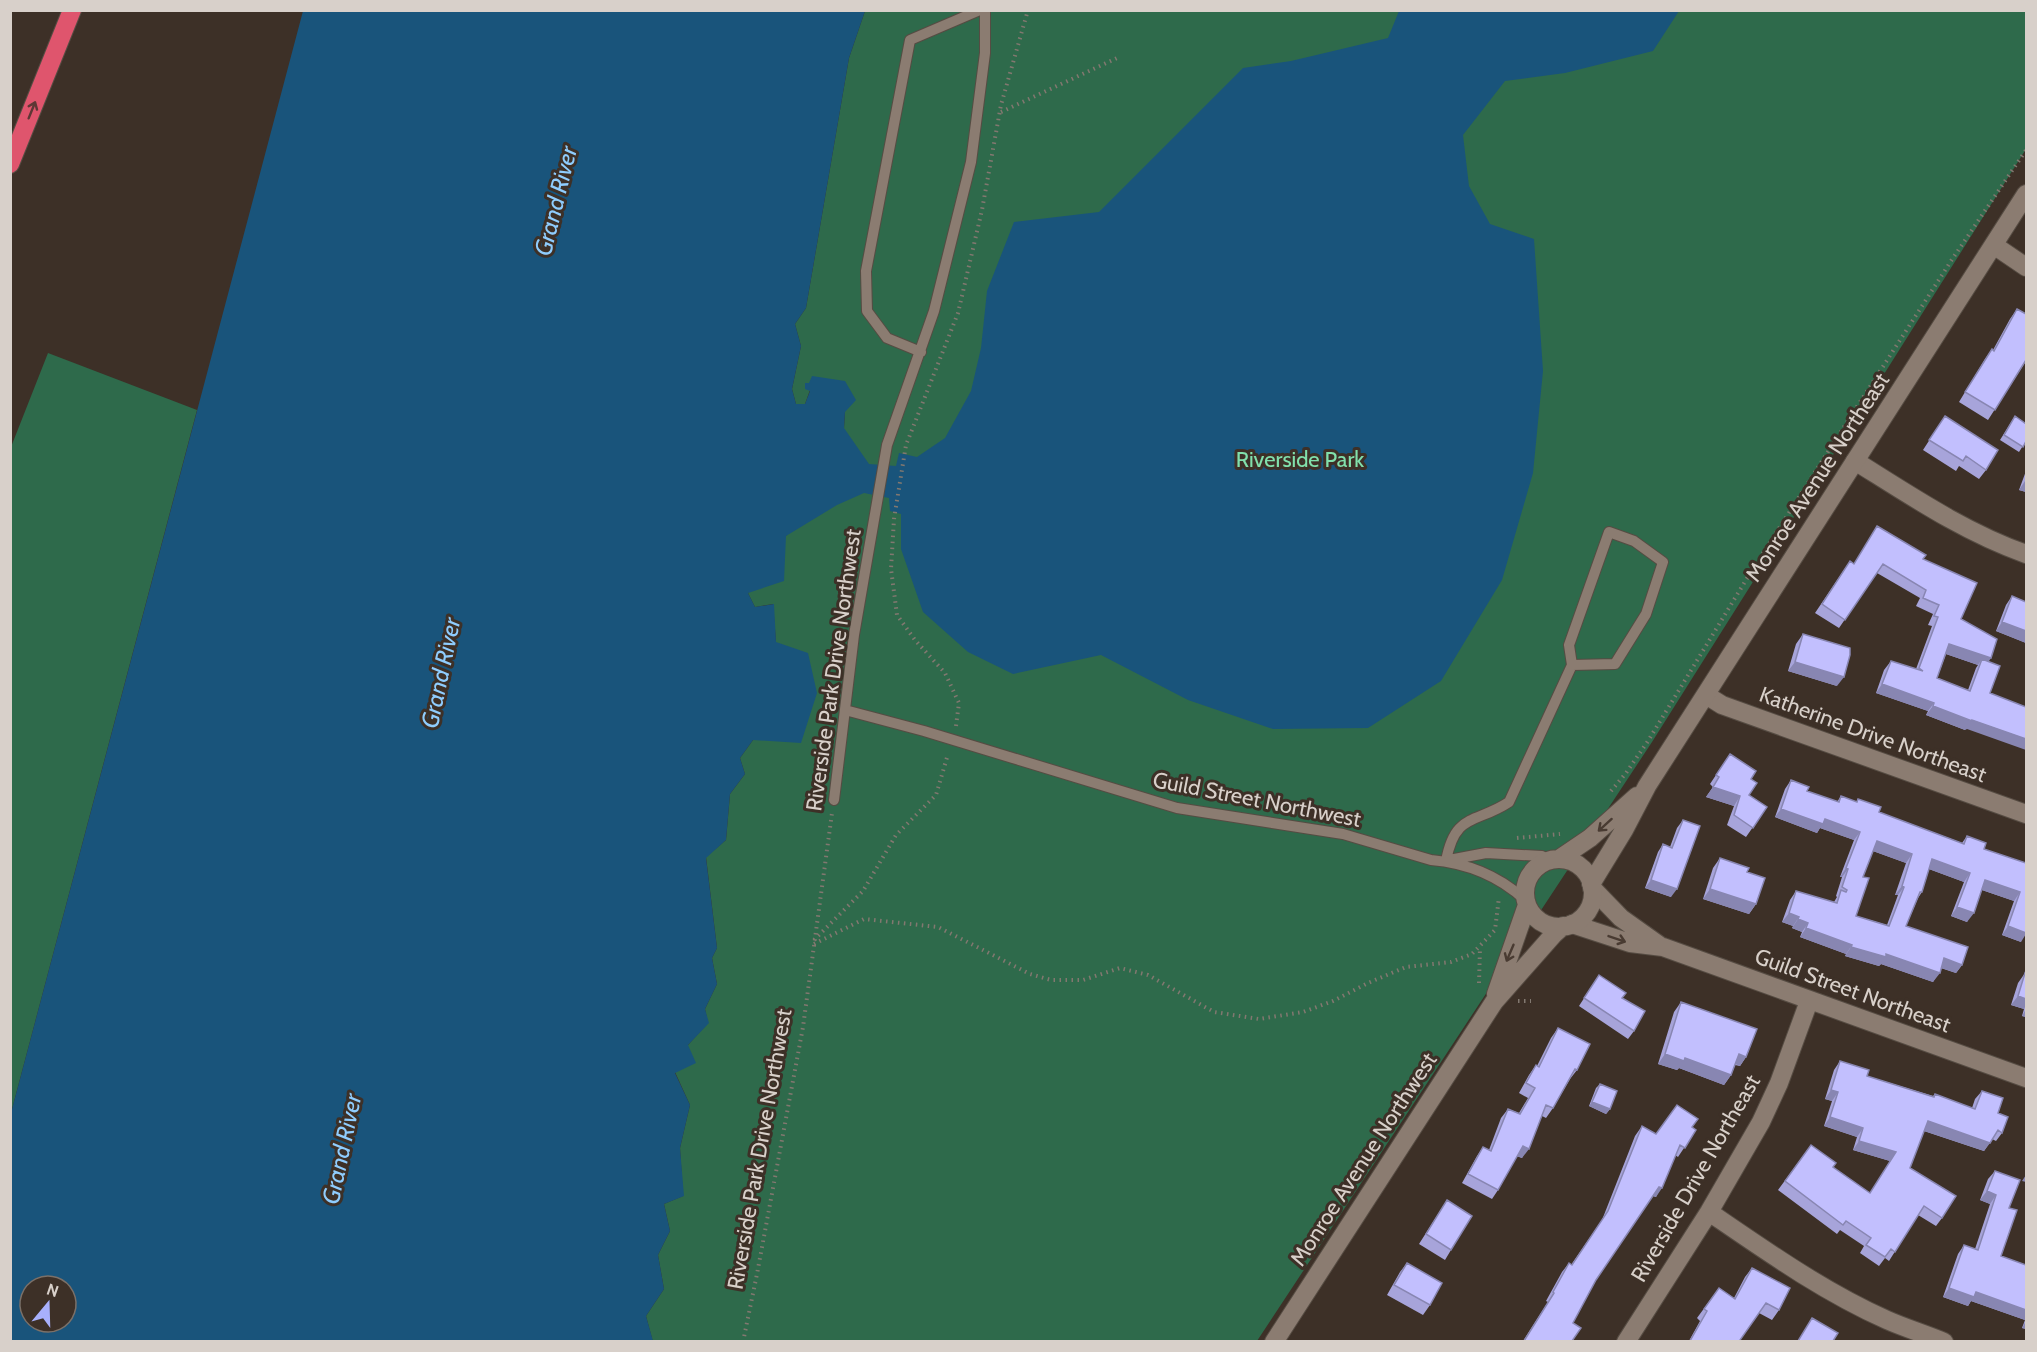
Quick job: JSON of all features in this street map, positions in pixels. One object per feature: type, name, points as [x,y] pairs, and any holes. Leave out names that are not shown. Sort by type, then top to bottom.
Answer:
[{"type":"highway","points":[[10,164],[72,10]]},
{"type":"street","name":"Monroe Avenue Northeast","points":[[1592,886],[1647,786],[1995,246],[2026,194]]},
{"type":"street","points":[[1995,246],[2026,267]]},
{"type":"street","points":[[1855,461],[1948,519],[1978,535],[2026,554]]},
{"type":"street","name":"Katherine Drive Northeast","points":[[1706,694],[1722,705],[2026,814]]},
{"type":"street","name":"Monroe Avenue Northeast","points":[[1554,859],[1590,838],[1647,786]]},
{"type":"street","points":[[1554,859],[1568,860],[1577,864],[1584,870],[1592,886],[1592,899],[1588,909],[1581,918],[1567,925],[1552,926],[1541,922],[1533,915],[1526,902],[1527,879],[1540,864],[1554,859]]},
{"type":"street","name":"Guild Street Northeast","points":[[1592,886],[1621,918],[1663,947]]},
{"type":"street","name":"Monroe Avenue Northwest","points":[[1274,1341],[1486,997],[1526,902]]},
{"type":"street","name":"Guild Street Northeast","points":[[1567,925],[1629,943],[1663,947],[2026,1078]]},
{"type":"street","name":"Monroe Avenue Northwest","points":[[1486,997],[1554,934],[1567,925]]},
{"type":"street","name":"Riverside Drive Northeast","points":[[1626,1341],[1709,1212],[1761,1122],[1779,1083],[1809,1001]]},
{"type":"street","points":[[1709,1212],[1772,1255],[1827,1288],[1887,1320],[1944,1341]]},
{"type":"lane","points":[[921,352],[887,338],[867,311],[866,271],[909,40],[980,10]]},
{"type":"lane","name":"Riverside Park Drive Northwest","points":[[834,800],[854,635],[887,445],[934,311],[971,162],[985,52],[985,10]]},
{"type":"lane","points":[[1446,861],[1448,848],[1460,826],[1509,802],[1572,665],[1569,645],[1609,532],[1634,541],[1663,562],[1646,614],[1615,664],[1572,665]]},
{"type":"lane","name":"Guild Street Northwest","points":[[845,710],[924,731],[1177,808],[1343,834],[1431,860],[1446,861],[1501,880],[1526,902]]},
{"type":"lane","name":"Guild Street Northwest","points":[[1446,861],[1486,853],[1542,856],[1554,859]]},
{"type":"path","points":[[894,519],[906,446],[958,313],[982,210],[1000,112],[1028,10]]},
{"type":"path","points":[[1000,112],[1117,58]]},
{"type":"path","points":[[1607,796],[1648,741],[1746,580],[1836,439],[2026,150]]},
{"type":"path","name":"Riverside Park Drive Northwest","points":[[743,1341],[800,1039],[834,800]]},
{"type":"path","points":[[1512,840],[1520,837],[1553,836],[1567,832]]},
{"type":"path","points":[[814,942],[864,919],[938,927],[1030,974],[1051,980],[1083,980],[1120,968],[1148,975],[1214,1012],[1259,1019],[1303,1012],[1333,1001],[1406,967],[1451,962],[1472,954],[1495,930],[1500,887]]},
{"type":"path","points":[[1480,947],[1486,997]]},
{"type":"green space","name":"Riverside Park","points":[[865,11],[2026,11],[2026,149],[1652,742],[1257,1341],[653,1342],[646,1316],[664,1289],[658,1255],[670,1231],[664,1204],[683,1196],[680,1148],[690,1105],[675,1072],[688,1045],[708,1023],[705,1009],[717,984],[712,958],[717,948],[706,857],[726,840],[730,794],[745,774],[740,758],[753,740],[776,642],[773,604],[755,607],[748,593],[786,536],[844,428],[845,412],[810,390],[805,404],[796,404],[792,389],[801,346],[795,324],[806,308],[849,58]]},
{"type":"green space","points":[[48,353],[197,410],[11,1113],[11,447]]},
{"type":"water","name":"Grand River","points":[[303,11],[865,11],[849,58],[806,308],[795,324],[801,346],[792,389],[796,404],[805,404],[810,391],[805,389],[805,383],[809,383],[812,376],[845,381],[856,400],[845,412],[844,428],[869,464],[896,466],[899,453],[917,457],[945,438],[971,391],[981,348],[987,291],[1014,222],[1099,212],[1243,68],[1291,61],[1388,38],[1399,11],[1679,11],[1653,51],[1565,73],[1505,81],[1463,135],[1469,186],[1490,224],[1534,239],[1543,371],[1533,473],[1502,580],[1441,681],[1368,728],[1273,729],[1188,700],[1101,655],[1013,674],[968,652],[923,612],[901,549],[901,514],[890,511],[889,498],[864,493],[837,505],[786,536],[784,581],[748,593],[755,607],[774,604],[776,642],[808,653],[817,693],[801,743],[753,740],[740,758],[745,774],[730,794],[726,840],[706,858],[717,948],[712,958],[717,984],[705,1009],[709,1023],[688,1045],[696,1063],[675,1073],[690,1105],[680,1148],[684,1196],[664,1204],[670,1231],[658,1255],[664,1289],[646,1316],[653,1341],[11,1342],[11,1113]]},
{"type":"building","points":[[2017,309],[2026,314],[2026,360],[1995,410],[1965,392],[1992,349],[1994,351]]},
{"type":"building","points":[[1945,416],[1998,450],[1986,470],[1966,456],[1963,461],[1929,440]]},
{"type":"building","points":[[2015,416],[2026,424],[2026,441],[2023,447],[2004,435]]},
{"type":"building","points":[[1877,526],[1926,555],[1923,559],[1977,583],[1961,619],[1997,639],[1991,658],[1949,644],[1937,678],[1970,691],[1982,659],[2000,666],[1990,693],[2026,707],[2026,739],[1972,721],[1933,706],[1934,703],[1882,684],[1891,661],[1923,671],[1919,668],[1938,617],[1934,616],[1939,605],[1923,598],[1926,590],[1883,564],[1845,620],[1822,604],[1850,561],[1854,564]]},
{"type":"building","points":[[2012,596],[2026,602],[2026,631],[2002,622]]},
{"type":"building","points":[[1803,634],[1850,648],[1844,677],[1795,662]]},
{"type":"building","points":[[1730,754],[1756,771],[1751,779],[1757,783],[1749,795],[1767,807],[1753,828],[1734,815],[1740,796],[1713,787],[1719,777],[1716,775]]},
{"type":"building","points":[[1791,780],[1809,787],[1807,791],[1839,802],[1841,796],[1881,807],[1879,812],[1964,844],[1967,836],[1986,843],[1984,849],[2026,863],[2026,933],[2008,926],[2020,892],[1985,880],[1974,913],[1957,907],[1970,873],[1932,859],[1922,892],[1920,892],[1906,926],[1968,947],[1962,965],[1944,958],[1940,973],[1886,954],[1886,957],[1851,947],[1852,945],[1806,928],[1808,923],[1789,913],[1796,891],[1837,903],[1841,890],[1846,892],[1847,890],[1842,887],[1848,869],[1846,868],[1860,832],[1825,819],[1823,824],[1781,809]],"holes":[[[1877,841],[1912,854],[1902,886],[1904,887],[1889,926],[1856,916],[1869,878],[1863,877]]]},
{"type":"building","points":[[1683,820],[1700,826],[1677,889],[1651,880],[1663,844],[1672,848]]},
{"type":"building","points":[[1720,858],[1749,868],[1747,872],[1765,878],[1756,904],[1710,889]]},
{"type":"building","points":[[2026,974],[2026,999],[2018,996]]},
{"type":"building","points":[[1599,975],[1626,993],[1622,998],[1645,1011],[1634,1031],[1584,998]]},
{"type":"building","points":[[1681,1002],[1757,1029],[1746,1057],[1739,1054],[1731,1075],[1685,1058],[1684,1061],[1665,1054]]},
{"type":"building","points":[[1558,1028],[1590,1044],[1553,1108],[1546,1105],[1529,1149],[1523,1146],[1498,1190],[1468,1174],[1483,1147],[1491,1151],[1508,1109],[1520,1114],[1535,1088],[1526,1083],[1536,1065],[1539,1067]]},
{"type":"building","points":[[1840,1061],[1869,1070],[1867,1076],[1934,1097],[1935,1094],[1975,1109],[1982,1091],[2003,1098],[1998,1113],[2008,1117],[2002,1133],[1998,1130],[1990,1143],[1928,1121],[1910,1168],[1956,1196],[1942,1218],[1924,1206],[1895,1252],[1891,1249],[1885,1257],[1866,1245],[1871,1238],[1846,1221],[1843,1225],[1785,1181],[1811,1145],[1836,1163],[1833,1167],[1870,1193],[1896,1152],[1859,1141],[1863,1128],[1830,1117],[1838,1092],[1831,1090]]},
{"type":"building","points":[[1600,1084],[1617,1091],[1610,1109],[1592,1102]]},
{"type":"building","points":[[1677,1105],[1698,1119],[1692,1127],[1696,1130],[1685,1148],[1680,1145],[1662,1188],[1659,1187],[1596,1280],[1573,1323],[1581,1328],[1572,1341],[1524,1341],[1554,1293],[1569,1263],[1572,1265],[1608,1211],[1642,1126],[1656,1134]]},
{"type":"building","points":[[1995,1171],[2020,1180],[2009,1208],[2017,1210],[2001,1256],[2026,1265],[2026,1310],[1976,1292],[1974,1297],[1949,1288],[1964,1245],[1978,1250],[1996,1195],[1987,1191]]},
{"type":"building","points":[[1447,1200],[1472,1216],[1451,1250],[1426,1234]]},
{"type":"building","points":[[1407,1263],[1442,1283],[1430,1305],[1394,1285]]},
{"type":"building","points":[[1752,1268],[1790,1288],[1779,1310],[1766,1303],[1740,1340],[1743,1341],[1690,1341],[1707,1311],[1704,1309],[1719,1288],[1735,1299]]},
{"type":"building","points":[[1812,1318],[1838,1333],[1833,1341],[1798,1341]]}]
